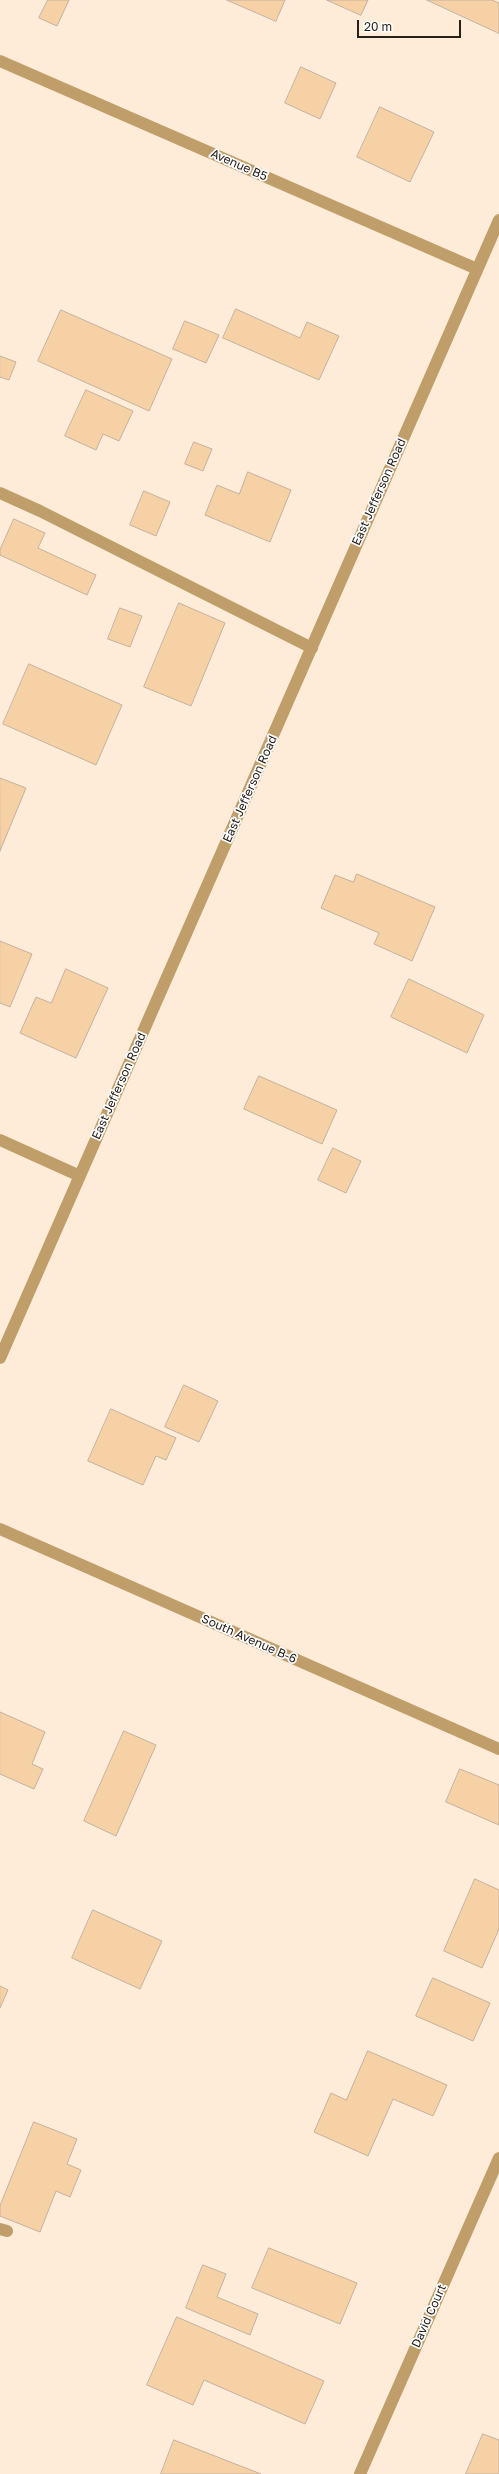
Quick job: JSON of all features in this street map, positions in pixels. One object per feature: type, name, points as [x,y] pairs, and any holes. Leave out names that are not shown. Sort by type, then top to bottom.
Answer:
[{"type":"street","name":"Avenue B5","points":[[0,61],[477,269]]},
{"type":"street","name":"East Jefferson Road","points":[[0,1358],[499,220]]},
{"type":"street","points":[[0,493],[40,511],[312,648]]},
{"type":"street","points":[[0,1140],[80,1176]]},
{"type":"street","name":"South Avenue B-6","points":[[0,1529],[499,1750]]},
{"type":"street","name":"David Court","points":[[360,2474],[499,2158]]},
{"type":"building","points":[[48,0],[69,0],[57,26],[39,18]]},
{"type":"building","points":[[227,0],[285,0],[276,21]]},
{"type":"building","points":[[327,0],[368,0],[361,15]]},
{"type":"building","points":[[427,0],[492,0],[499,3],[499,33]]},
{"type":"building","points":[[301,67],[336,83],[320,119],[285,103]]},
{"type":"building","points":[[380,107],[434,132],[410,182],[357,157]]},
{"type":"building","points":[[236,309],[300,338],[307,322],[339,336],[319,380],[223,338]]},
{"type":"building","points":[[61,310],[172,359],[149,411],[38,361]]},
{"type":"building","points":[[185,321],[219,335],[206,363],[173,349]]},
{"type":"building","points":[[0,356],[16,362],[9,380],[0,377]]},
{"type":"building","points":[[86,390],[133,411],[119,441],[103,434],[96,450],[65,436]]},
{"type":"building","points":[[194,442],[212,449],[203,471],[185,464]]},
{"type":"building","points":[[248,472],[291,490],[270,542],[205,515],[217,485],[239,494]]},
{"type":"building","points":[[144,491],[170,502],[156,536],[130,525]]},
{"type":"building","points":[[14,519],[45,533],[38,548],[96,575],[87,595],[0,555],[0,550]]},
{"type":"building","points":[[179,603],[225,623],[191,706],[144,687]]},
{"type":"building","points":[[120,608],[142,616],[130,647],[108,639]]},
{"type":"building","points":[[29,664],[122,705],[96,765],[3,724]]},
{"type":"building","points":[[0,778],[26,788],[0,851]]},
{"type":"building","points":[[357,874],[435,907],[412,961],[374,944],[379,933],[321,908],[335,875],[353,882]]},
{"type":"building","points":[[0,941],[32,954],[10,1007],[0,1003]]},
{"type":"building","points":[[66,969],[108,988],[76,1058],[20,1033],[36,997],[51,1003]]},
{"type":"building","points":[[409,979],[484,1015],[467,1053],[391,1017]]},
{"type":"building","points":[[259,1076],[337,1110],[322,1144],[244,1109]]},
{"type":"building","points":[[333,1148],[361,1161],[346,1193],[318,1180]]},
{"type":"building","points":[[184,1385],[218,1401],[199,1442],[165,1427]]},
{"type":"building","points":[[111,1409],[176,1438],[166,1460],[156,1456],[143,1485],[88,1461]]},
{"type":"building","points":[[0,1712],[45,1732],[32,1764],[43,1769],[34,1789],[0,1774]]},
{"type":"building","points":[[124,1731],[156,1745],[116,1836],[84,1821]]},
{"type":"building","points":[[460,1769],[499,1785],[499,1825],[446,1802]]},
{"type":"building","points":[[475,1879],[499,1890],[499,1929],[482,1968],[444,1951]]},
{"type":"building","points":[[93,1910],[162,1941],[140,1989],[72,1958]]},
{"type":"building","points":[[433,1978],[490,2003],[473,2041],[416,2016]]},
{"type":"building","points":[[0,1986],[8,1990],[0,2008]]},
{"type":"building","points":[[368,2051],[447,2085],[433,2116],[393,2099],[368,2156],[314,2132],[331,2093],[346,2100]]},
{"type":"building","points":[[34,2122],[77,2139],[67,2164],[81,2170],[70,2197],[56,2191],[40,2232],[0,2216],[0,2206]]},
{"type":"building","points":[[269,2248],[357,2283],[340,2324],[252,2288]]},
{"type":"building","points":[[203,2265],[226,2274],[217,2297],[258,2314],[250,2335],[186,2308]]},
{"type":"building","points":[[177,2317],[324,2381],[305,2424],[204,2380],[193,2405],[147,2385]]},
{"type":"building","points":[[483,2434],[499,2440],[499,2474],[466,2474]]},
{"type":"building","points":[[174,2440],[261,2474],[161,2474]]}]
